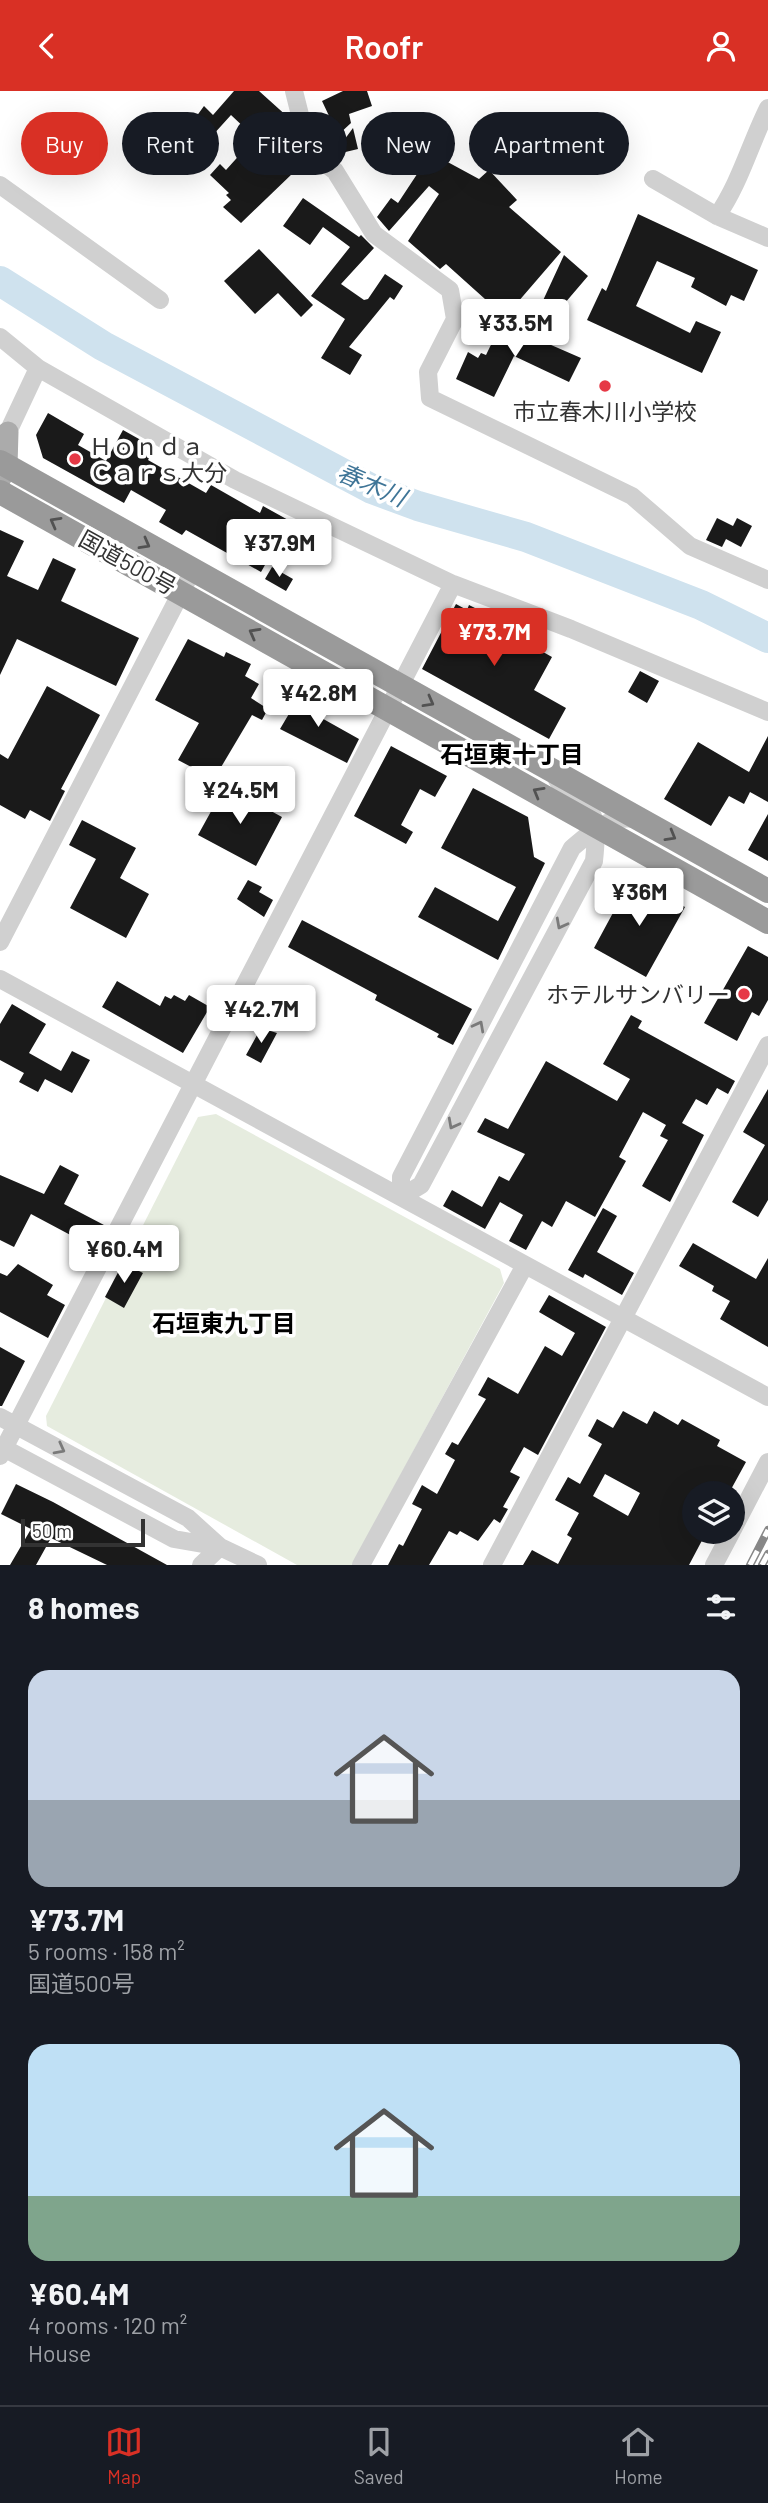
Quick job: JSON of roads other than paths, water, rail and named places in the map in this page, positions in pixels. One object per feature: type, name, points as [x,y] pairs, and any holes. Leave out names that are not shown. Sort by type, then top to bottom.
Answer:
[{"type":"highway","name":"国道500号","points":[[2,469],[187,581],[394,697],[598,826],[768,922]]},
{"type":"highway","name":"国道500号","points":[[0,492],[187,581]]},
{"type":"highway","name":"国道500号","points":[[394,697],[542,765],[768,891]]},
{"type":"main road","points":[[2,469],[4,436]]},
{"type":"street","points":[[294,91],[309,151],[335,171],[374,234],[450,290],[455,319],[428,372],[430,398],[632,496],[690,546],[768,580]]},
{"type":"street","points":[[717,216],[734,192],[753,139],[768,109]]},
{"type":"street","points":[[653,179],[717,216],[768,238]]},
{"type":"street","points":[[0,185],[160,300]]},
{"type":"street","points":[[0,337],[38,367],[234,480],[453,584],[571,629],[768,712]]},
{"type":"street","points":[[4,436],[38,367]]},
{"type":"street","points":[[0,942],[187,581]]},
{"type":"street","points":[[258,1565],[220,1547],[174,1539],[1,1450],[8,1421],[193,1084],[453,584]]},
{"type":"street","points":[[401,1198],[421,1185],[594,861],[598,826],[591,810],[542,765]]},
{"type":"street","points":[[401,1198],[401,1177],[572,848],[598,826],[624,818],[645,821]]},
{"type":"street","points":[[0,979],[768,1397]]},
{"type":"street","points":[[492,1565],[768,1045]]},
{"type":"street","points":[[361,1565],[525,1265]]},
{"type":"street","points":[[8,1421],[188,1518],[220,1547]]},
{"type":"street","points":[[745,1507],[768,1462]]},
{"type":"street","points":[[714,1565],[725,1544]]},
{"type":"street","points":[[201,1565],[220,1547]]},
{"type":"street","points":[[216,1565],[220,1547]]},
{"type":"waterway","name":"春木川","points":[[0,281],[103,346],[372,489],[418,506],[526,537],[701,605],[768,638]]},
{"type":"railway","points":[[750,1565],[768,1530]]},
{"type":"railway","points":[[762,1565],[768,1554]]},
{"type":"place","name":"市立春木川小学校","points":[[605,386]]},
{"type":"place","name":"Ｈｏｎｄａ Ｃａｒｓ大分","points":[[75,459]]},
{"type":"place","name":"ホテルサンバリー","points":[[744,994]]},
{"type":"district","name":"石垣東十丁目","points":[[512,753]]},
{"type":"district","name":"石垣東九丁目","points":[[224,1322]]}]
